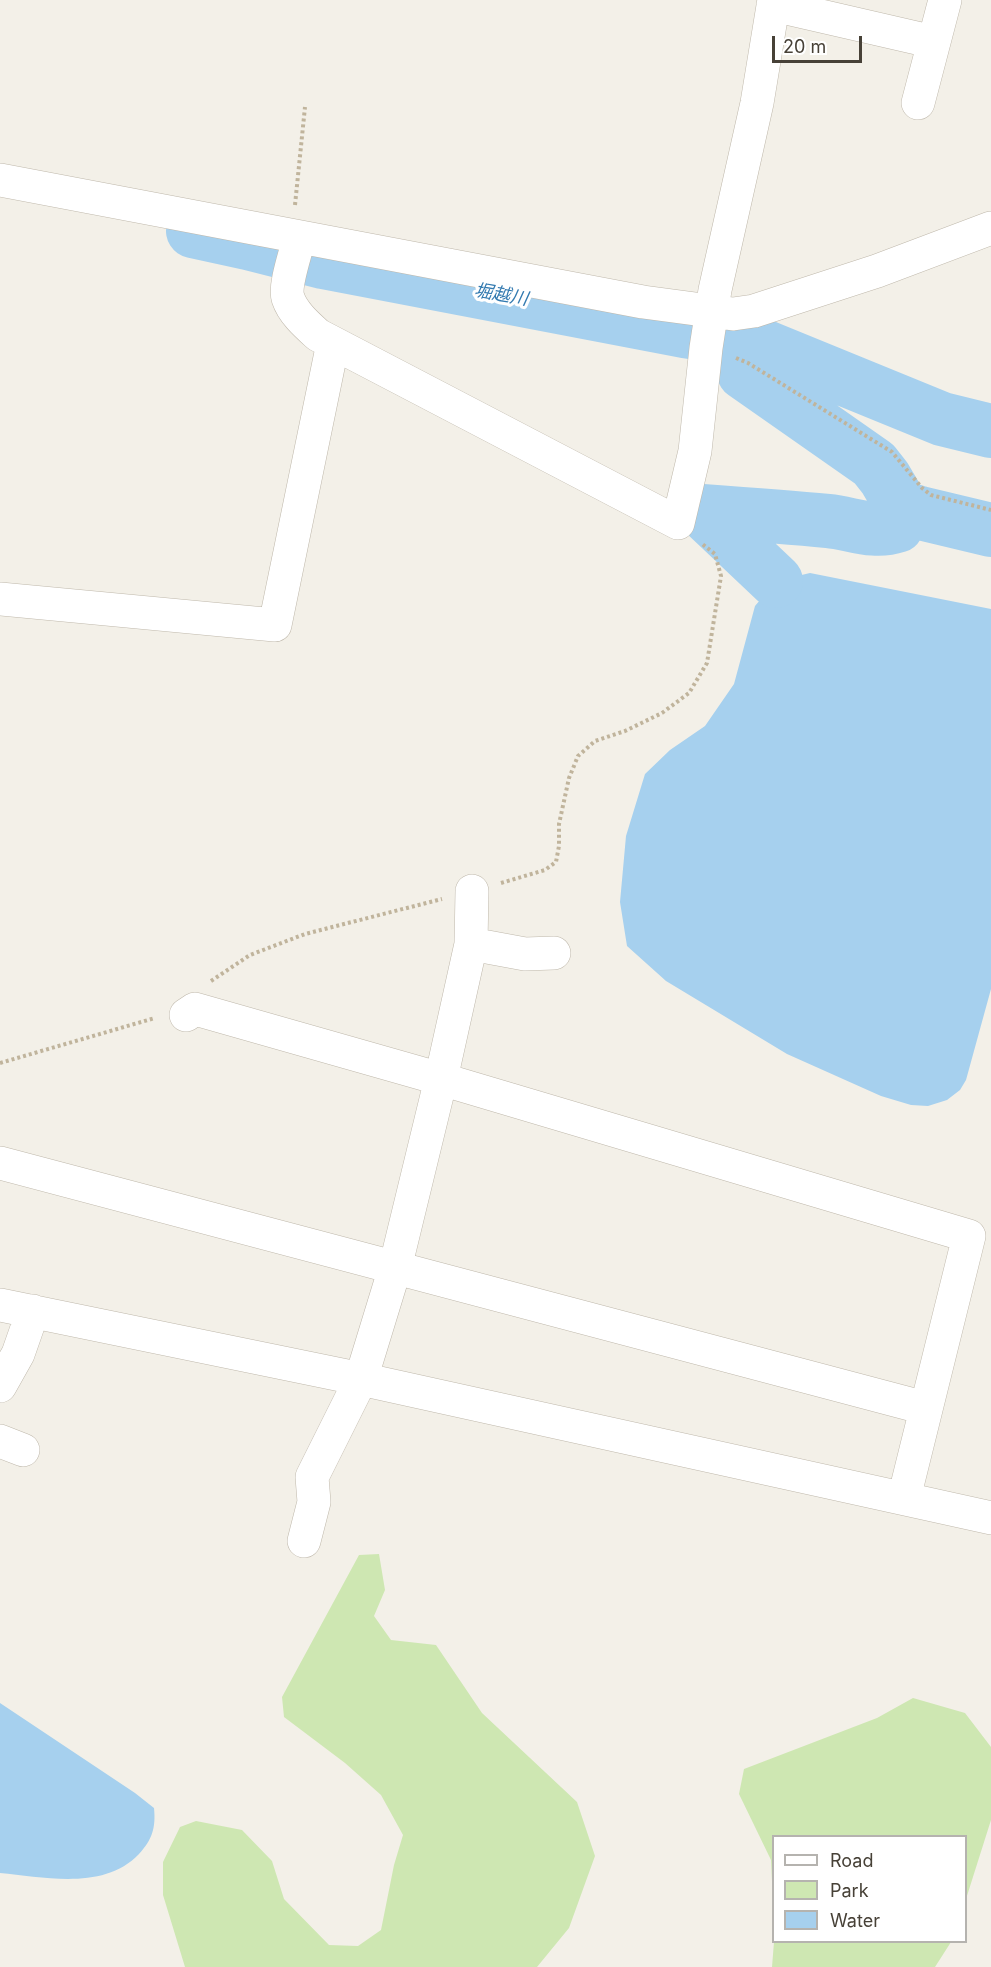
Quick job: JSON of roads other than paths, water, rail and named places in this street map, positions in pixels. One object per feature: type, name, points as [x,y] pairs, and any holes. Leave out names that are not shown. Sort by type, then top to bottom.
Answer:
[{"type":"street","points":[[918,103],[945,0]]},
{"type":"street","points":[[296,247],[288,298],[297,314],[318,335],[678,523],[695,451],[715,290],[757,103],[773,2],[934,42]]},
{"type":"street","points":[[0,180],[296,247],[644,302],[709,331]]},
{"type":"street","points":[[709,331],[733,314],[754,311],[877,271],[991,228]]},
{"type":"street","points":[[0,599],[275,625],[333,343]]},
{"type":"street","points":[[304,1541],[314,1502],[312,1477],[361,1379],[395,1268],[471,944],[472,891]]},
{"type":"street","points":[[471,944],[525,954],[554,953]]},
{"type":"street","points":[[175,1015],[195,1009],[441,1079],[969,1236],[904,1498]]},
{"type":"street","points":[[0,1163],[926,1408]]},
{"type":"street","points":[[0,1305],[361,1379],[991,1518]]},
{"type":"street","points":[[0,1386],[18,1354],[33,1311]]},
{"type":"water","points":[[810,573],[991,609],[991,989],[966,1080],[960,1090],[947,1100],[928,1106],[911,1105],[881,1096],[787,1054],[666,981],[627,946],[620,902],[626,836],[645,774],[670,750],[705,726],[734,684],[755,606],[776,581]]},
{"type":"water","points":[[0,1703],[154,1808],[152,1833],[147,1844],[125,1866],[109,1873],[73,1879],[0,1873]]},
{"type":"waterway","name":"堀越川","points":[[193,231],[323,262],[684,331],[751,341],[942,419],[991,431]]},
{"type":"waterway","points":[[744,373],[874,464],[902,507],[991,530]]},
{"type":"waterway","points":[[776,581],[702,511],[828,521],[879,529],[897,526],[901,519],[902,507]]}]
